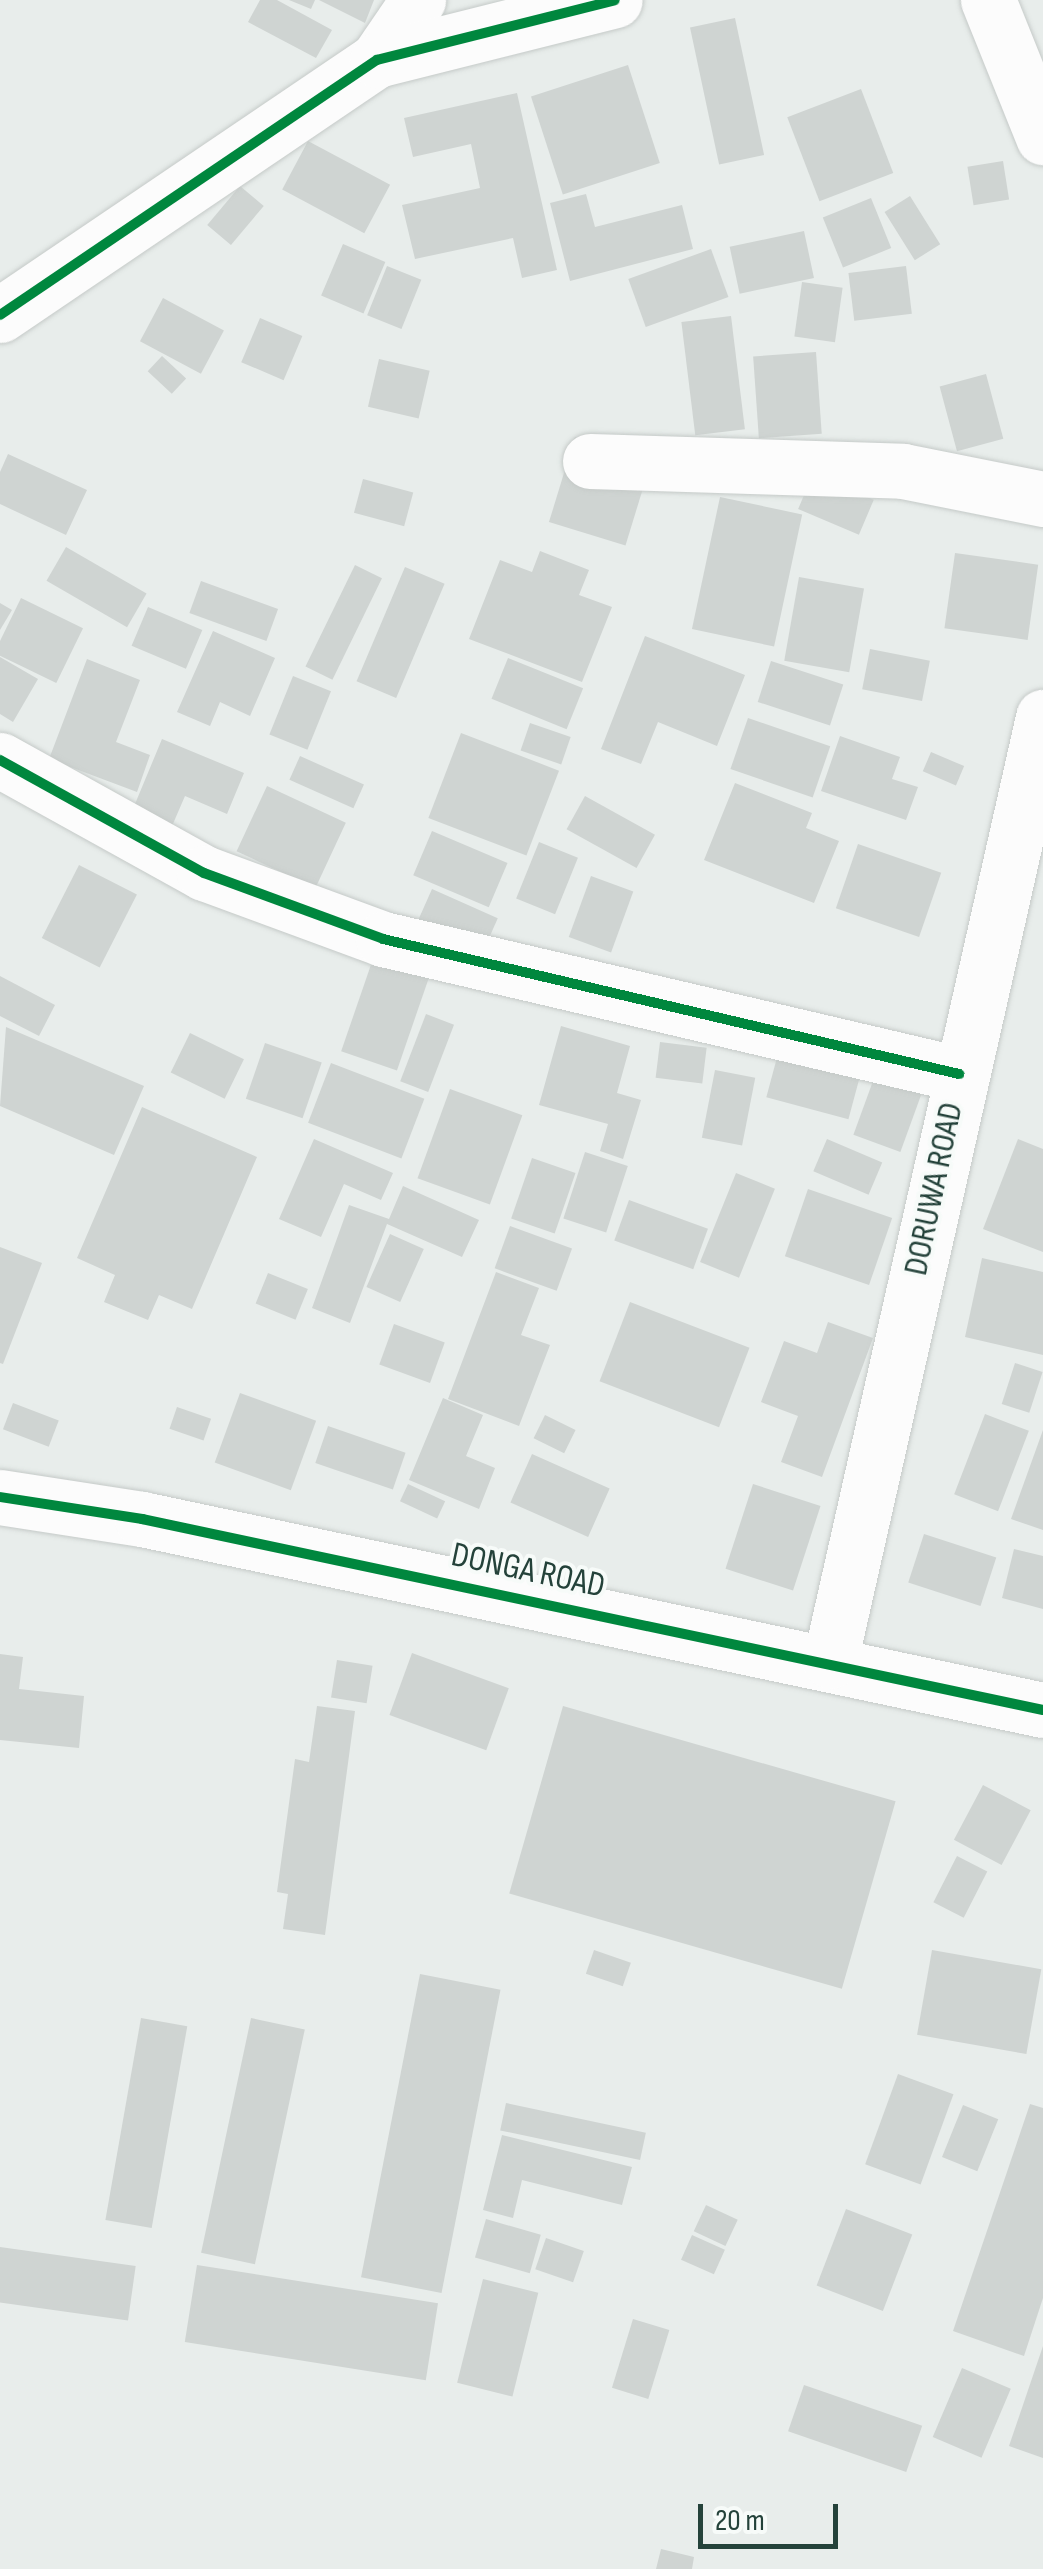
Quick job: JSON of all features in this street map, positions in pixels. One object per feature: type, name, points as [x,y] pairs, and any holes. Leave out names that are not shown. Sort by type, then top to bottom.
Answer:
[{"type":"street","points":[[377,60],[418,0]]},
{"type":"street","points":[[0,315],[377,60],[616,0]]},
{"type":"street","points":[[988,0],[1043,137]]},
{"type":"street","points":[[590,460],[903,471],[1043,499]]},
{"type":"street","name":"DORUWA ROAD","points":[[830,1662],[1043,717]]},
{"type":"street","points":[[0,760],[204,873],[383,939],[960,1074]]},
{"type":"street","name":"DONGA ROAD","points":[[0,1497],[142,1519],[1043,1710]]},
{"type":"building","points":[[260,0],[277,0],[332,30],[316,58],[248,22]]},
{"type":"building","points":[[289,0],[315,0],[311,9]]},
{"type":"building","points":[[319,0],[374,0],[365,23]]},
{"type":"building","points":[[735,18],[764,155],[719,165],[690,28]]},
{"type":"building","points":[[628,65],[660,163],[563,194],[531,97]]},
{"type":"building","points":[[861,89],[893,173],[820,201],[787,117]]},
{"type":"building","points":[[517,93],[557,270],[522,278],[513,238],[415,259],[402,205],[480,188],[471,144],[413,157],[404,118]]},
{"type":"building","points":[[308,141],[390,185],[364,233],[282,190]]},
{"type":"building","points":[[1003,161],[1009,200],[974,205],[967,167]]},
{"type":"building","points":[[240,186],[264,206],[231,245],[207,225]]},
{"type":"building","points":[[586,194],[595,227],[682,205],[693,249],[570,281],[550,203]]},
{"type":"building","points":[[910,196],[940,244],[915,260],[885,212]]},
{"type":"building","points":[[871,198],[891,248],[843,268],[823,217]]},
{"type":"building","points":[[804,231],[814,278],[740,294],[730,247]]},
{"type":"building","points":[[343,244],[385,262],[363,314],[321,296]]},
{"type":"building","points":[[711,249],[728,297],[646,327],[628,279]]},
{"type":"building","points":[[387,266],[421,280],[401,329],[367,315]]},
{"type":"building","points":[[906,266],[912,314],[854,321],[848,273]]},
{"type":"building","points":[[802,282],[843,288],[835,342],[794,336]]},
{"type":"building","points":[[163,298],[224,330],[201,374],[140,341]]},
{"type":"building","points":[[731,316],[745,429],[695,435],[681,322]]},
{"type":"building","points":[[260,318],[302,336],[284,380],[241,362]]},
{"type":"building","points":[[816,352],[822,434],[759,438],[753,356]]},
{"type":"building","points":[[162,356],[186,379],[172,394],[148,371]]},
{"type":"building","points":[[379,359],[430,371],[419,418],[368,407]]},
{"type":"building","points":[[986,374],[1003,439],[957,451],[940,386]]},
{"type":"building","points":[[575,437],[652,460],[625,546],[549,522]]},
{"type":"building","points":[[8,454],[87,490],[66,535],[0,504],[0,472]]},
{"type":"building","points":[[813,474],[874,500],[859,535],[798,509]]},
{"type":"building","points":[[363,479],[413,492],[404,526],[354,513]]},
{"type":"building","points":[[720,497],[802,514],[774,647],[692,629]]},
{"type":"building","points":[[66,547],[147,594],[127,627],[46,581]]},
{"type":"building","points":[[540,551],[589,570],[579,595],[612,607],[582,682],[469,639],[500,560],[532,572]]},
{"type":"building","points":[[955,553],[1038,565],[1028,640],[944,628]]},
{"type":"building","points":[[355,565],[382,578],[332,680],[305,667]]},
{"type":"building","points":[[405,567],[445,584],[396,698],[357,681]]},
{"type":"building","points":[[799,577],[864,588],[849,672],[784,661]]},
{"type":"building","points":[[201,581],[278,609],[266,641],[189,613]]},
{"type":"building","points":[[21,598],[83,628],[56,683],[0,656],[0,641]]},
{"type":"building","points":[[0,603],[12,610],[0,630]]},
{"type":"building","points":[[148,607],[202,630],[186,669],[132,646]]},
{"type":"building","points":[[213,631],[275,658],[250,716],[220,702],[210,726],[177,712]]},
{"type":"building","points":[[645,636],[745,675],[717,746],[658,722],[641,764],[601,749]]},
{"type":"building","points":[[870,649],[930,661],[922,701],[862,689]]},
{"type":"building","points":[[0,657],[38,679],[13,722],[0,714]]},
{"type":"building","points":[[508,658],[583,688],[567,729],[492,699]]},
{"type":"building","points":[[87,659],[140,680],[116,742],[150,755],[137,792],[49,759]]},
{"type":"building","points":[[771,661],[843,684],[830,725],[758,702]]},
{"type":"building","points":[[293,676],[331,691],[307,750],[269,734]]},
{"type":"building","points":[[748,718],[830,746],[813,797],[730,769]]},
{"type":"building","points":[[530,723],[571,737],[561,764],[521,750]]},
{"type":"building","points":[[461,733],[559,771],[526,856],[428,818]]},
{"type":"building","points":[[840,736],[900,757],[892,779],[918,787],[906,820],[821,791]]},
{"type":"building","points":[[162,739],[244,773],[227,814],[185,796],[169,833],[130,816]]},
{"type":"building","points":[[931,752],[964,766],[956,785],[923,771]]},
{"type":"building","points":[[300,756],[364,784],[353,808],[289,780]]},
{"type":"building","points":[[735,783],[812,813],[806,828],[839,841],[814,903],[704,860]]},
{"type":"building","points":[[267,786],[346,823],[315,888],[237,851]]},
{"type":"building","points":[[585,796],[655,835],[637,868],[567,829]]},
{"type":"building","points":[[432,831],[507,863],[489,907],[413,875]]},
{"type":"building","points":[[539,842],[578,858],[555,914],[516,899]]},
{"type":"building","points":[[858,844],[941,873],[919,937],[836,908]]},
{"type":"building","points":[[79,865],[137,895],[100,968],[42,938]]},
{"type":"building","points":[[591,876],[633,891],[611,952],[569,937]]},
{"type":"building","points":[[432,889],[498,918],[483,951],[417,922]]},
{"type":"building","points":[[375,953],[431,972],[397,1071],[341,1051]]},
{"type":"building","points":[[0,976],[55,1005],[39,1036],[0,1016]]},
{"type":"building","points":[[426,1014],[454,1025],[428,1092],[400,1081]]},
{"type":"building","points":[[561,1026],[630,1046],[617,1093],[641,1100],[623,1159],[600,1151],[608,1124],[539,1105]]},
{"type":"building","points":[[6,1027],[144,1086],[114,1155],[0,1106]]},
{"type":"building","points":[[190,1033],[244,1059],[225,1099],[171,1073]]},
{"type":"building","points":[[660,1042],[707,1048],[702,1083],[656,1078]]},
{"type":"building","points":[[265,1043],[322,1063],[303,1118],[246,1099]]},
{"type":"building","points":[[779,1050],[861,1072],[848,1119],[766,1097]]},
{"type":"building","points":[[331,1063],[424,1099],[401,1159],[308,1123]]},
{"type":"building","points":[[715,1070],[755,1078],[742,1146],[702,1138]]},
{"type":"building","points":[[877,1070],[924,1087],[900,1152],[853,1135]]},
{"type":"building","points":[[450,1089],[522,1115],[490,1205],[418,1178]]},
{"type":"building","points":[[142,1107],[257,1157],[192,1309],[159,1295],[148,1320],[104,1302],[115,1275],[77,1258]]},
{"type":"building","points":[[314,1139],[393,1173],[381,1200],[344,1184],[321,1237],[279,1219]]},
{"type":"building","points":[[827,1139],[882,1162],[869,1195],[813,1171]]},
{"type":"building","points":[[1018,1139],[1043,1149],[1043,1252],[983,1229]]},
{"type":"building","points":[[585,1152],[628,1166],[606,1232],[563,1219]]},
{"type":"building","points":[[532,1158],[575,1173],[555,1233],[511,1219]]},
{"type":"building","points":[[736,1173],[775,1189],[739,1278],[700,1262]]},
{"type":"building","points":[[403,1186],[479,1220],[462,1257],[387,1224],[350,1323],[312,1308],[349,1205],[389,1219]]},
{"type":"building","points":[[808,1189],[892,1218],[869,1285],[785,1256]]},
{"type":"building","points":[[629,1200],[708,1229],[693,1269],[614,1240]]},
{"type":"building","points":[[510,1226],[572,1249],[557,1291],[495,1268]]},
{"type":"building","points":[[390,1234],[424,1249],[400,1302],[366,1287]]},
{"type":"building","points":[[0,1247],[42,1263],[3,1364],[0,1363]]},
{"type":"building","points":[[982,1258],[1043,1272],[1043,1355],[965,1337]]},
{"type":"building","points":[[496,1272],[539,1288],[521,1335],[550,1345],[519,1426],[448,1399]]},
{"type":"building","points":[[268,1273],[308,1289],[296,1320],[256,1304]]},
{"type":"building","points":[[630,1302],[749,1348],[719,1427],[600,1381]]},
{"type":"building","points":[[828,1322],[873,1338],[822,1477],[781,1462],[798,1416],[761,1402],[784,1341],[817,1353]]},
{"type":"building","points":[[394,1324],[445,1342],[430,1383],[379,1364]]},
{"type":"building","points":[[1015,1363],[1043,1372],[1029,1413],[1002,1404]]},
{"type":"building","points":[[240,1393],[316,1421],[291,1490],[215,1463]]},
{"type":"building","points":[[443,1398],[483,1415],[466,1456],[495,1468],[479,1509],[409,1480]]},
{"type":"building","points":[[13,1403],[59,1421],[49,1447],[3,1429]]},
{"type":"building","points":[[177,1407],[211,1419],[204,1440],[170,1429]]},
{"type":"building","points":[[985,1414],[1029,1431],[998,1511],[954,1494]]},
{"type":"building","points":[[545,1415],[576,1430],[564,1453],[534,1438]]},
{"type":"building","points":[[328,1426],[406,1453],[393,1490],[315,1463]]},
{"type":"building","points":[[1043,1430],[1043,1530],[1011,1519]]},
{"type":"building","points":[[532,1454],[610,1489],[588,1537],[510,1502]]},
{"type":"building","points":[[408,1484],[445,1501],[437,1519],[400,1501]]},
{"type":"building","points":[[753,1484],[821,1506],[793,1591],[725,1569]]},
{"type":"building","points":[[924,1534],[996,1557],[981,1606],[908,1583]]},
{"type":"building","points":[[1014,1549],[1043,1556],[1043,1609],[1002,1598]]},
{"type":"building","points":[[412,1653],[509,1688],[486,1750],[389,1715]]},
{"type":"building","points":[[0,1654],[23,1657],[19,1689],[84,1696],[79,1748],[0,1740]]},
{"type":"building","points":[[337,1660],[373,1666],[367,1703],[331,1698]]},
{"type":"building","points":[[317,1706],[355,1711],[325,1935],[283,1929],[288,1894],[277,1892],[295,1759],[309,1762]]},
{"type":"building","points":[[563,1706],[896,1801],[842,1989],[509,1893]]},
{"type":"building","points":[[983,1785],[1031,1810],[1002,1865],[954,1840]]},
{"type":"building","points":[[957,1856],[987,1871],[964,1918],[933,1902]]},
{"type":"building","points":[[594,1950],[631,1963],[623,1986],[586,1974]]},
{"type":"building","points":[[932,1950],[1041,1969],[1026,2054],[917,2035]]},
{"type":"building","points":[[420,1974],[500,1990],[442,2293],[361,2277]]},
{"type":"building","points":[[141,2018],[187,2026],[152,2228],[105,2220]]},
{"type":"building","points":[[251,2018],[305,2029],[255,2264],[201,2253]]},
{"type":"building","points":[[898,2074],[953,2094],[921,2184],[865,2164]]},
{"type":"building","points":[[506,2103],[646,2133],[640,2160],[500,2130]]},
{"type":"building","points":[[1030,2104],[1043,2108],[1043,2298],[1024,2356],[953,2331]]},
{"type":"building","points":[[963,2105],[998,2119],[977,2171],[942,2157]]},
{"type":"building","points":[[502,2135],[632,2167],[622,2205],[522,2180],[513,2218],[483,2210]]},
{"type":"building","points":[[706,2205],[738,2220],[725,2246],[694,2231]]},
{"type":"building","points":[[846,2209],[912,2234],[883,2311],[817,2286]]},
{"type":"building","points":[[486,2219],[541,2235],[530,2273],[475,2257]]},
{"type":"building","points":[[692,2235],[725,2250],[714,2274],[681,2260]]},
{"type":"building","points":[[546,2238],[584,2251],[573,2282],[535,2269]]},
{"type":"building","points":[[0,2247],[136,2266],[128,2321],[0,2303]]},
{"type":"building","points":[[197,2265],[438,2303],[426,2380],[185,2342]]},
{"type":"building","points":[[483,2279],[538,2293],[512,2397],[457,2383]]},
{"type":"building","points":[[633,2319],[669,2330],[648,2399],[612,2388]]},
{"type":"building","points":[[1043,2346],[1043,2458],[1009,2446]]},
{"type":"building","points":[[962,2368],[1011,2389],[981,2458],[933,2437]]},
{"type":"building","points":[[804,2385],[922,2426],[906,2472],[788,2431]]},
{"type":"building","points":[[661,2549],[694,2557],[692,2569],[656,2569]]},
{"type":"cycle path","points":[[0,315],[377,60],[615,0]]},
{"type":"cycle path","points":[[0,760],[204,873],[383,939],[959,1074]]},
{"type":"cycle path","points":[[0,1497],[142,1519],[1043,1710]]}]
